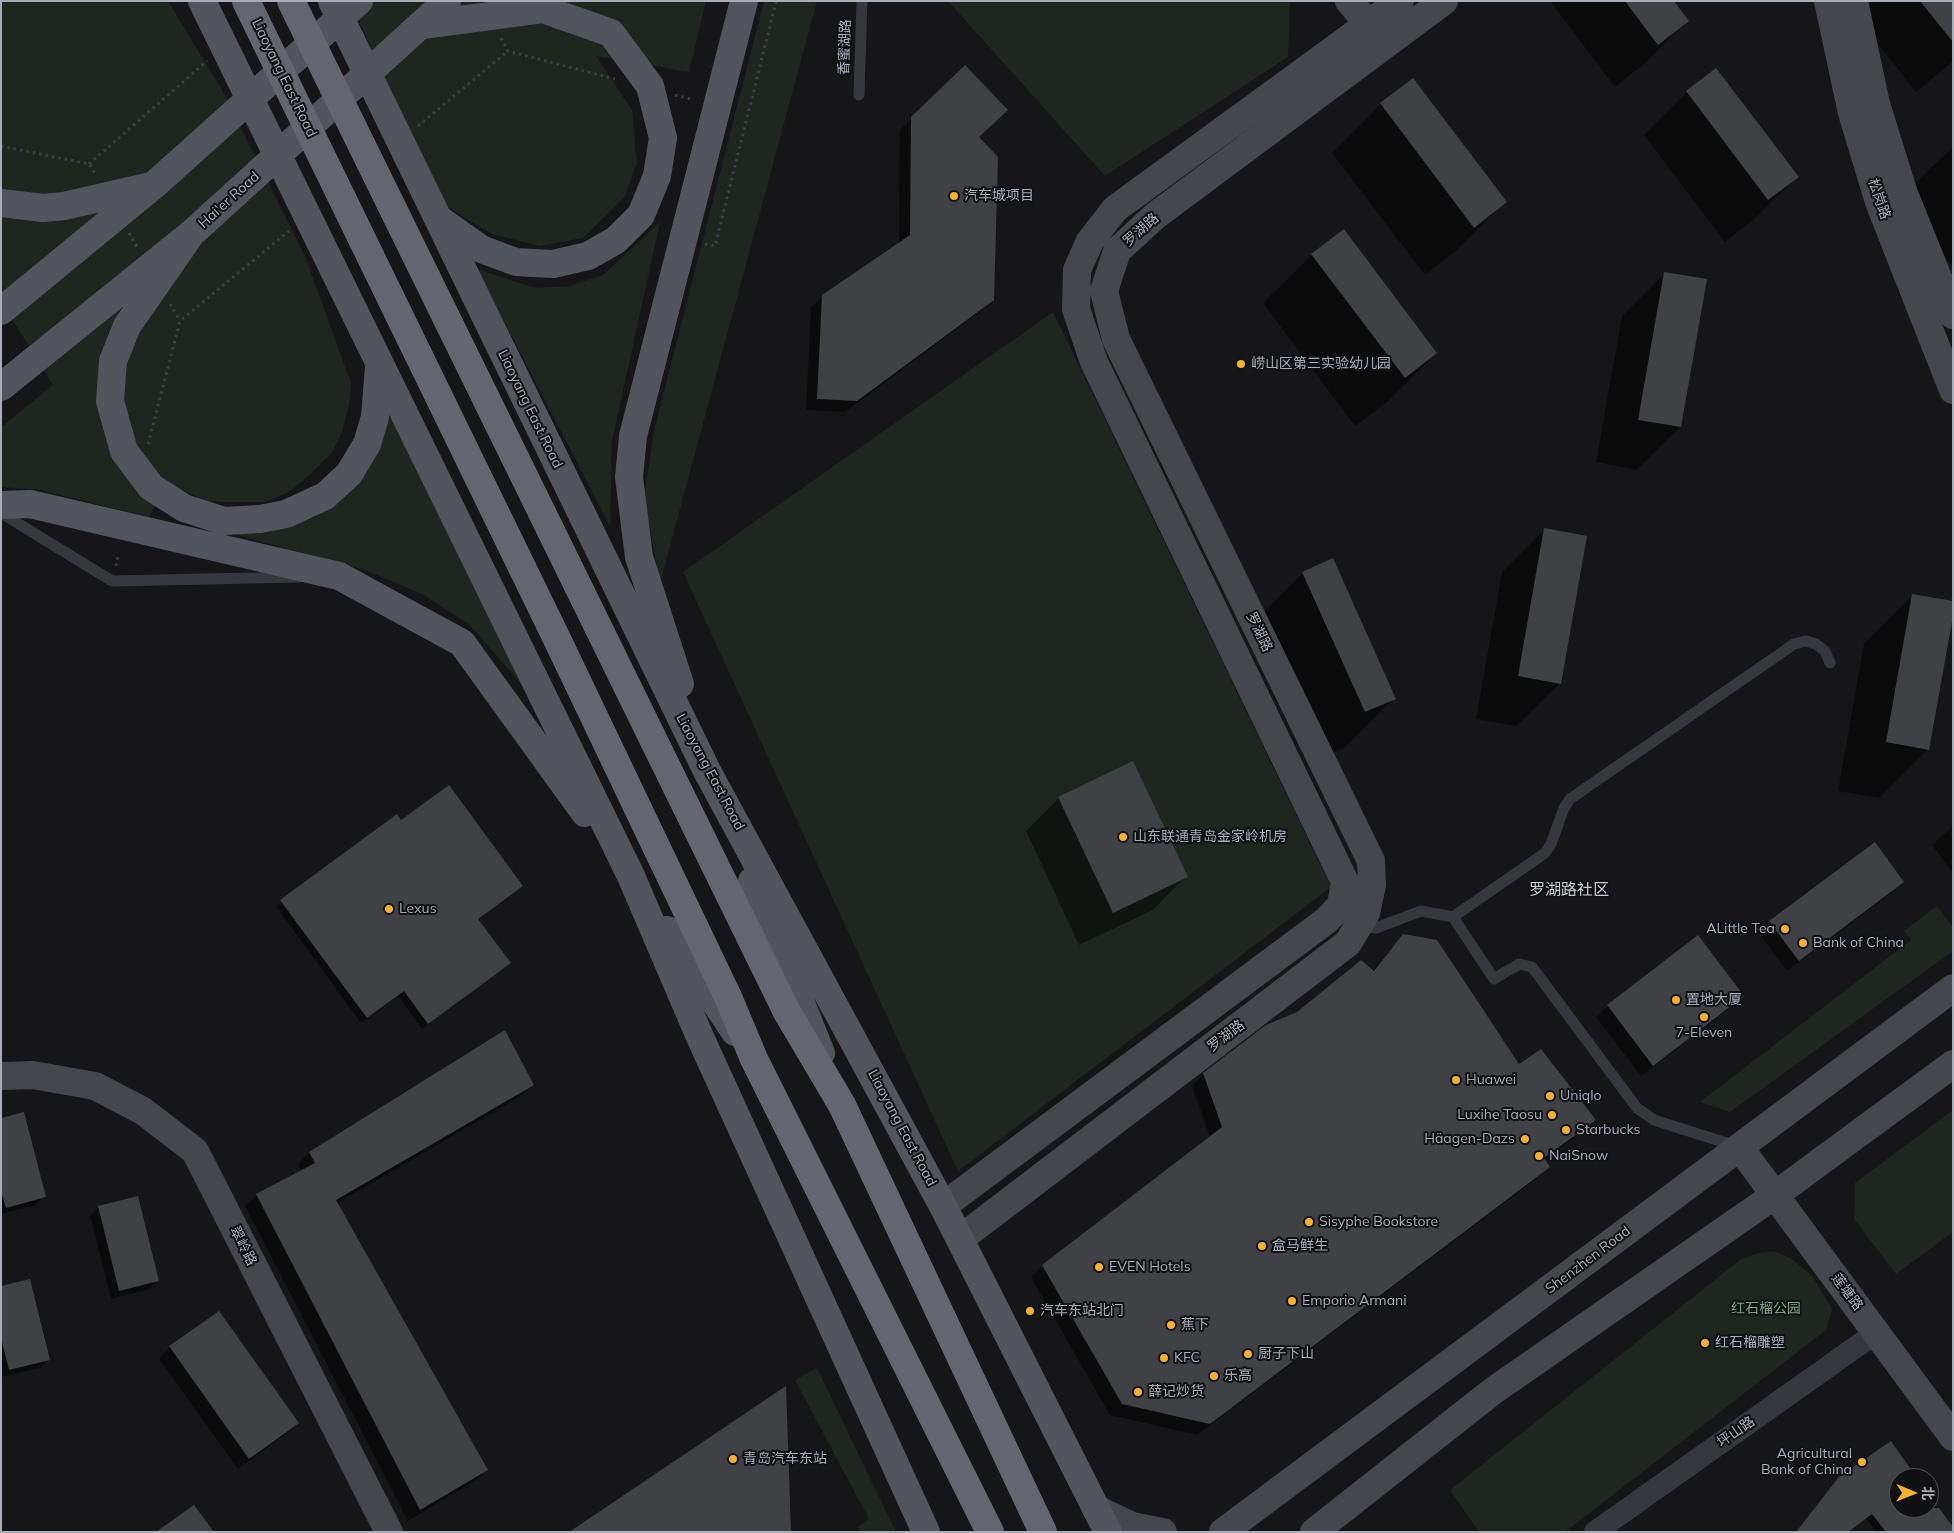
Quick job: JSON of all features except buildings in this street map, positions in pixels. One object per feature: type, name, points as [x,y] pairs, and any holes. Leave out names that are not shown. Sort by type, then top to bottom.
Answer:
[{"type":"highway","name":"Liaoyang East Road","points":[[246,1],[557,639],[728,997],[754,1059],[990,1532]]},
{"type":"highway","points":[[291,1],[787,1012],[842,1105],[1043,1532]]},
{"type":"main road","points":[[202,1],[631,876],[700,1037],[926,1532]]},
{"type":"main road","name":"Liaoyang East Road","points":[[332,1],[707,771],[943,1206],[1102,1520]]},
{"type":"main road","points":[[1,311],[153,186],[358,1]]},
{"type":"main road","name":"Hai'er Road","points":[[9,381],[191,234],[447,1]]},
{"type":"main road","points":[[744,1],[633,436],[629,477],[639,557],[707,771],[842,1105]]},
{"type":"main road","points":[[422,25],[543,9],[611,33],[650,86],[662,138],[657,176],[641,215],[616,240],[588,256],[553,264],[516,262],[481,249],[438,218]]},
{"type":"main road","points":[[1,203],[43,208],[64,206],[153,186]]},
{"type":"main road","points":[[191,234],[127,326],[114,361],[110,401],[124,451],[151,487],[184,508],[224,521],[260,519],[286,514],[325,496],[349,474],[367,444],[375,417],[379,365]]},
{"type":"main road","points":[[1,505],[30,504],[339,576],[462,643],[631,876],[754,1059]]},
{"type":"street","points":[[1349,1],[1386,44]]},
{"type":"street","points":[[943,1206],[1327,920],[1341,905],[1344,882],[1094,362],[1076,308],[1077,270],[1090,241],[1115,209],[1400,1]]},
{"type":"street","name":"罗湖路","points":[[960,1239],[1348,943],[1360,926],[1366,913],[1372,885],[1370,861],[1116,339],[1104,291],[1117,251],[1155,216],[1444,1]]},
{"type":"street","name":"松岗路","points":[[1828,1],[1852,114],[1879,202],[1953,390]]},
{"type":"street","name":"松岗路","points":[[1854,1],[1876,104],[1903,191],[1953,315]]},
{"type":"street","name":"Shenzhen Road","points":[[1223,1532],[1953,988]]},
{"type":"street","points":[[1314,1532],[1493,1391],[1775,1195],[1953,1064]]},
{"type":"street","name":"翠岭路","points":[[1,1076],[33,1075],[95,1086],[144,1112],[195,1151],[389,1532]]},
{"type":"street","name":"莲塘路","points":[[1740,1148],[1953,1436]]},
{"type":"street","name":"坪山路","points":[[1595,1532],[1877,1332]]},
{"type":"street","points":[[1102,1520],[1163,1532]]},
{"type":"lane","name":"香蜜湖路","points":[[859,95],[862,1]]},
{"type":"lane","points":[[1,513],[112,582],[339,576]]},
{"type":"lane","points":[[1453,918],[1545,853],[1551,844],[1564,808],[1570,799],[1794,644],[1806,641],[1816,644],[1825,651],[1830,663]]},
{"type":"lane","points":[[1360,926],[1376,928],[1421,910],[1453,918],[1494,979],[1519,964],[1532,967],[1637,1108],[1654,1120],[1740,1148]]},
{"type":"path","points":[[683,239],[714,246],[776,2],[773,1]]},
{"type":"path","points":[[479,76],[508,52],[620,81]]},
{"type":"path","points":[[89,164],[210,58]]},
{"type":"path","points":[[666,93],[694,100]]},
{"type":"path","points":[[1,146],[89,164],[99,181]]},
{"type":"path","points":[[127,230],[142,255]]},
{"type":"path","points":[[146,452],[180,321],[216,292]]},
{"type":"path","points":[[166,296],[180,321]]},
{"type":"green space","points":[[1,1],[168,1],[222,90],[305,256],[351,383],[349,405],[342,432],[332,452],[311,474],[289,492],[265,502],[223,502],[203,500],[168,483],[149,517],[40,490],[1,487],[1,427],[53,385],[1,301]]},
{"type":"green space","points":[[349,1],[706,1],[689,72],[596,56],[632,110],[637,163],[624,198],[583,238],[539,246],[492,234],[447,207],[393,104],[365,33]]},
{"type":"green space","points":[[764,1],[817,1],[660,583],[644,497],[654,431]]},
{"type":"green space","points":[[948,1],[1290,1],[1288,57],[1105,176]]},
{"type":"green space","points":[[660,222],[612,441],[610,526],[477,269],[535,288],[570,286],[603,275]]},
{"type":"green space","points":[[1053,312],[1331,887],[958,1171],[683,572]]},
{"type":"green space","points":[[388,406],[527,691],[469,624],[422,594],[365,570],[216,529],[363,474],[383,439]]},
{"type":"green space","points":[[1937,906],[1953,927],[1953,951],[1730,1112],[1700,1102],[1911,940],[1904,931]]},
{"type":"green space","points":[[1953,1110],[1953,1232],[1896,1274],[1854,1219],[1855,1183]]},
{"type":"green space","name":"红石榴公园","points":[[1774,1251],[1792,1259],[1813,1277],[1832,1309],[1826,1330],[1565,1532],[1479,1532],[1450,1490],[1740,1260],[1758,1253]]},
{"type":"green space","points":[[817,1368],[896,1532],[860,1532],[858,1527],[869,1519],[795,1380]]},
{"type":"place","name":"汽车城项目","points":[[954,196]]},
{"type":"place","name":"崂山区第三实验幼儿园","points":[[1241,364]]},
{"type":"place","name":"山东联通青岛金家岭机房","points":[[1123,837]]},
{"type":"place","name":"Lexus","points":[[389,909]]},
{"type":"place","name":"ALittle Tea","points":[[1785,929]]},
{"type":"place","name":"Bank of China","points":[[1803,943]]},
{"type":"place","name":"置地大厦","points":[[1676,1000]]},
{"type":"place","name":"7-Eleven","points":[[1704,1017]]},
{"type":"place","name":"Huawei","points":[[1456,1080]]},
{"type":"place","name":"Uniqlo","points":[[1550,1096]]},
{"type":"place","name":"Luxihe Taosu","points":[[1552,1115]]},
{"type":"place","name":"Starbucks","points":[[1566,1130]]},
{"type":"place","name":"Häagen-Dazs","points":[[1525,1139]]},
{"type":"place","name":"NaiSnow","points":[[1539,1156]]},
{"type":"place","name":"Sisyphe Bookstore","points":[[1309,1222]]},
{"type":"place","name":"盒马鲜生","points":[[1262,1246]]},
{"type":"place","name":"EVEN Hotels","points":[[1099,1267]]},
{"type":"place","name":"Emporio Armani","points":[[1292,1301]]},
{"type":"place","name":"汽车东站北门","points":[[1030,1311]]},
{"type":"place","name":"蕉下","points":[[1171,1325]]},
{"type":"place","name":"红石榴雕塑","points":[[1705,1343]]},
{"type":"place","name":"厨子下山","points":[[1248,1354]]},
{"type":"place","name":"KFC","points":[[1164,1358]]},
{"type":"place","name":"乐高","points":[[1214,1376]]},
{"type":"place","name":"薛记炒货","points":[[1138,1392]]},
{"type":"place","name":"青岛汽车东站","points":[[733,1459]]},
{"type":"place","name":"Agricultural Bank of China","points":[[1862,1462]]},
{"type":"district","name":"罗湖路社区","points":[[1569,890]]}]
